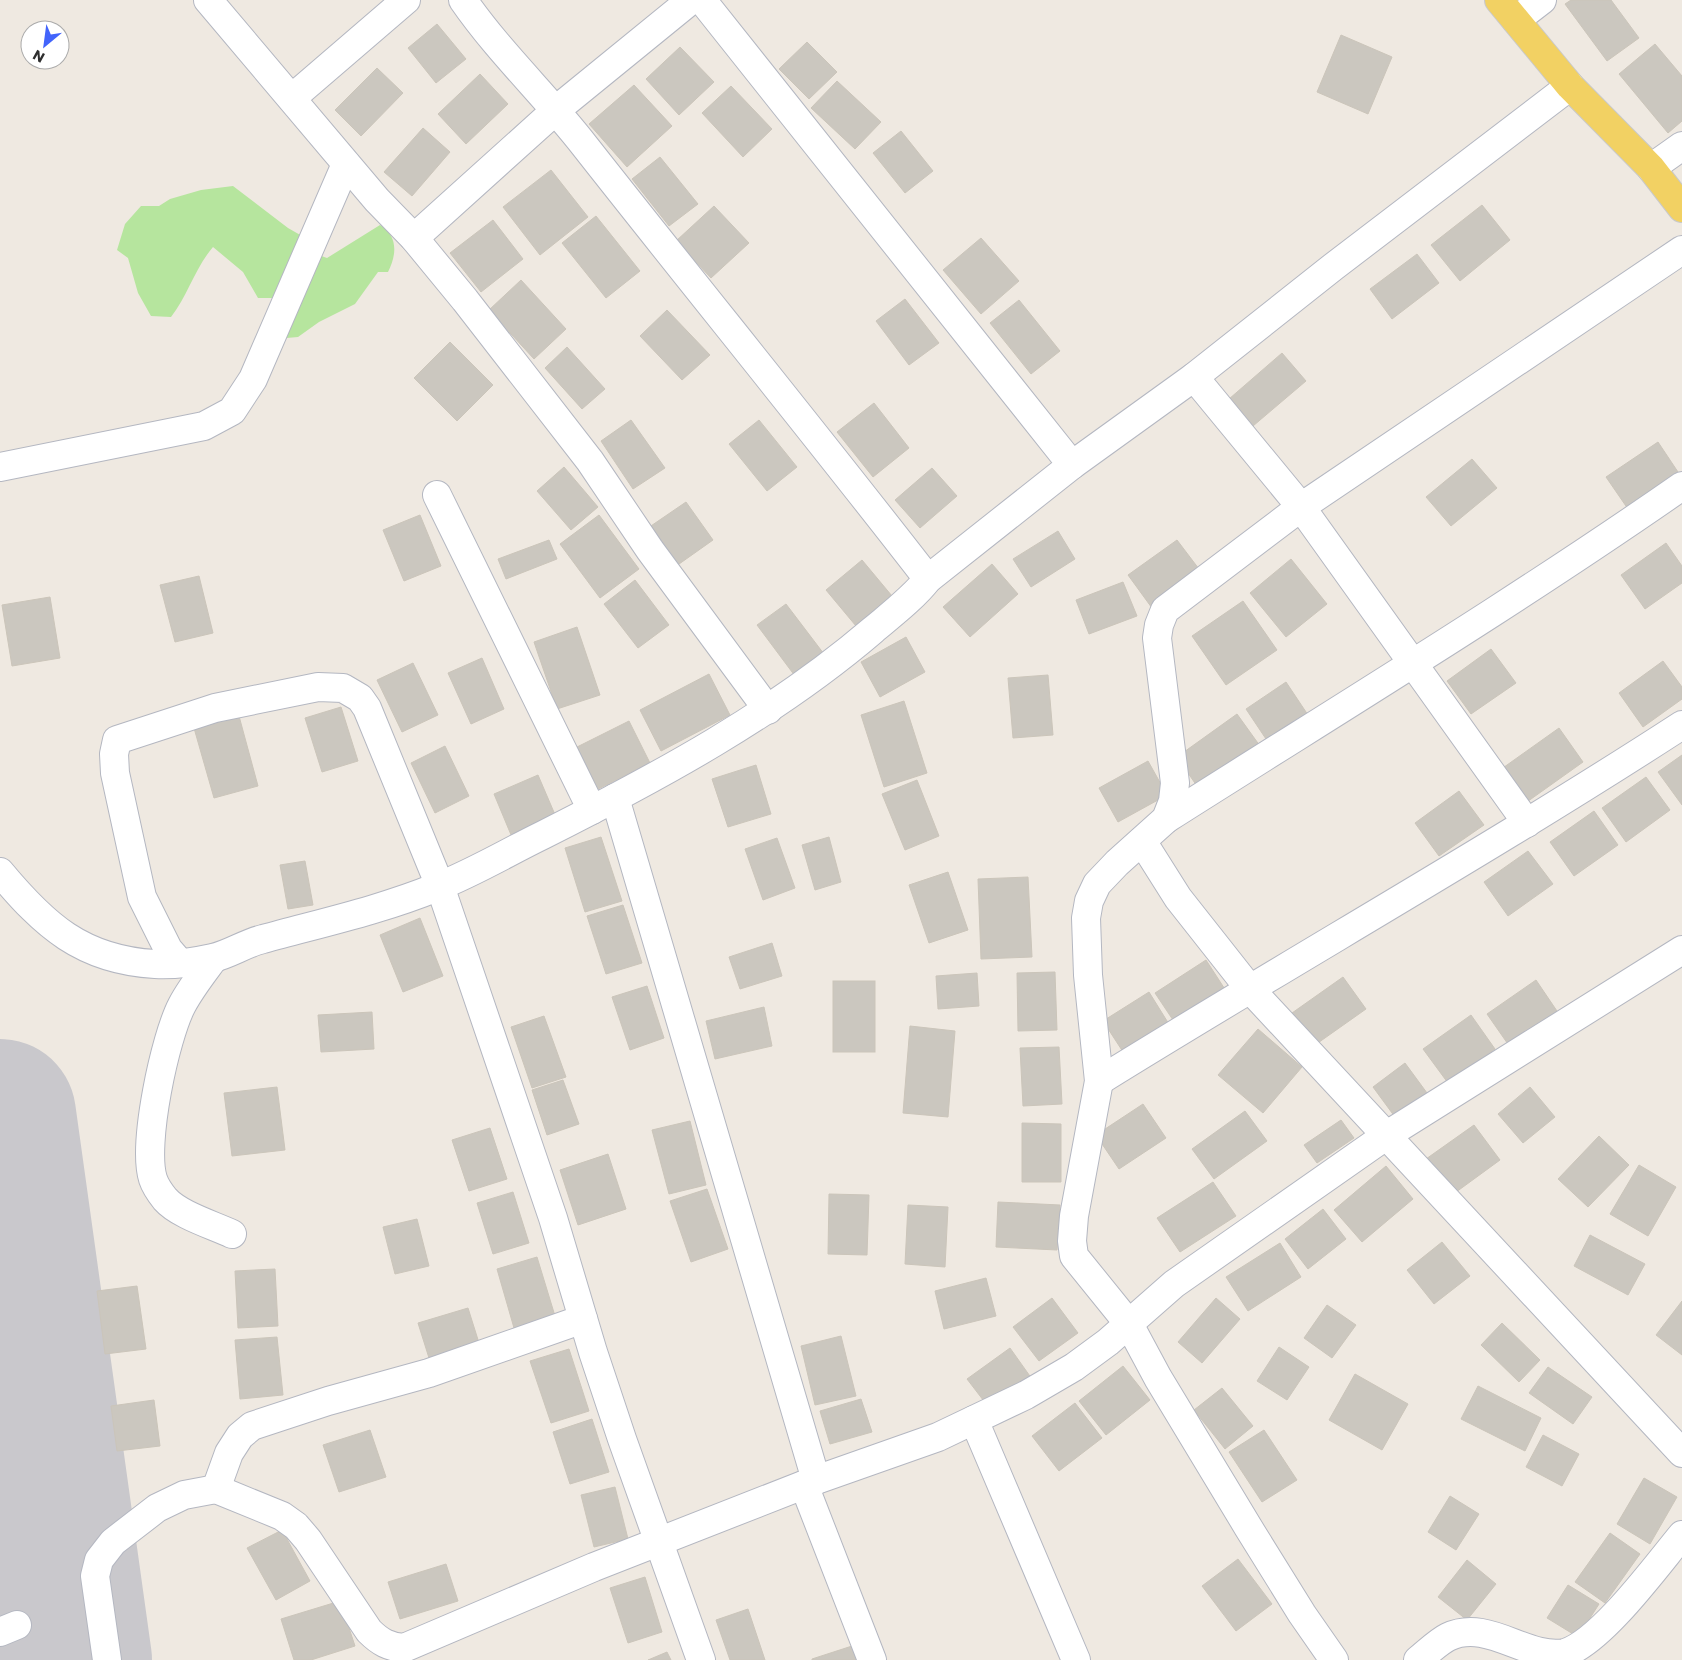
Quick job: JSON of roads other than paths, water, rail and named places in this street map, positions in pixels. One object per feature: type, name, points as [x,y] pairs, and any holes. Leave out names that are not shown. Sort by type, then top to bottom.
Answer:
[{"type":"main road","points":[[1507,10],[1570,86],[1650,168],[1682,208]]},
{"type":"street","points":[[208,0],[377,200],[414,238],[590,461],[650,550],[768,710]]},
{"type":"street","points":[[292,98],[406,0]]},
{"type":"street","points":[[463,0],[505,55],[556,110],[778,387],[928,579]]},
{"type":"street","points":[[414,238],[556,110],[691,0]]},
{"type":"street","points":[[702,0],[1072,465]]},
{"type":"street","points":[[1507,10],[1542,0]]},
{"type":"street","points":[[0,872],[30,908],[54,929],[84,947],[120,959],[156,964],[214,958],[251,942],[395,902],[440,886],[603,804],[768,710],[857,644],[920,590],[928,579],[1072,465],[1194,377],[1333,267],[1570,86]]},
{"type":"street","points":[[1650,168],[1682,146]]},
{"type":"street","points":[[0,467],[204,426],[232,411],[253,379],[346,164]]},
{"type":"street","points":[[1166,820],[1173,801],[1175,783],[1156,638],[1165,610],[1301,507],[1682,250]]},
{"type":"street","points":[[1194,377],[1301,507],[1527,823]]},
{"type":"street","points":[[1334,1660],[1302,1614],[1248,1527],[1158,1378],[1129,1324],[1074,1256],[1072,1241],[1074,1216],[1099,1081],[1088,975],[1086,918],[1089,901],[1097,884],[1166,820],[1412,663],[1469,630],[1570,564],[1682,486]]},
{"type":"street","points":[[437,495],[603,804],[810,1483],[872,1660]]},
{"type":"street","points":[[180,962],[168,948],[142,897],[115,773],[115,746],[117,740],[215,708],[318,687],[343,688],[360,698],[367,708],[440,886],[553,1218],[622,1439],[701,1660]]},
{"type":"street","points":[[1099,1081],[1249,988],[1527,823],[1682,725]]},
{"type":"street","points":[[1142,841],[1178,898],[1249,988],[1682,1453]]},
{"type":"street","points":[[107,1660],[95,1576],[99,1560],[113,1542],[157,1508],[184,1495],[216,1489],[282,1516],[296,1526],[308,1540],[369,1631],[380,1641],[392,1647],[404,1648],[586,1571],[810,1483],[938,1437],[1026,1395],[1074,1367],[1129,1324],[1174,1284],[1387,1135],[1682,950]]},
{"type":"street","points":[[214,958],[182,1005],[167,1050],[158,1086],[151,1142],[153,1180],[166,1199],[177,1209],[232,1234]]},
{"type":"street","points":[[216,1489],[229,1453],[240,1436],[252,1426],[328,1401],[429,1373],[583,1319]]},
{"type":"street","points":[[974,1420],[1076,1660]]},
{"type":"street","points":[[1418,1660],[1448,1637],[1468,1631],[1549,1656],[1566,1653],[1591,1639],[1682,1535]]}]
